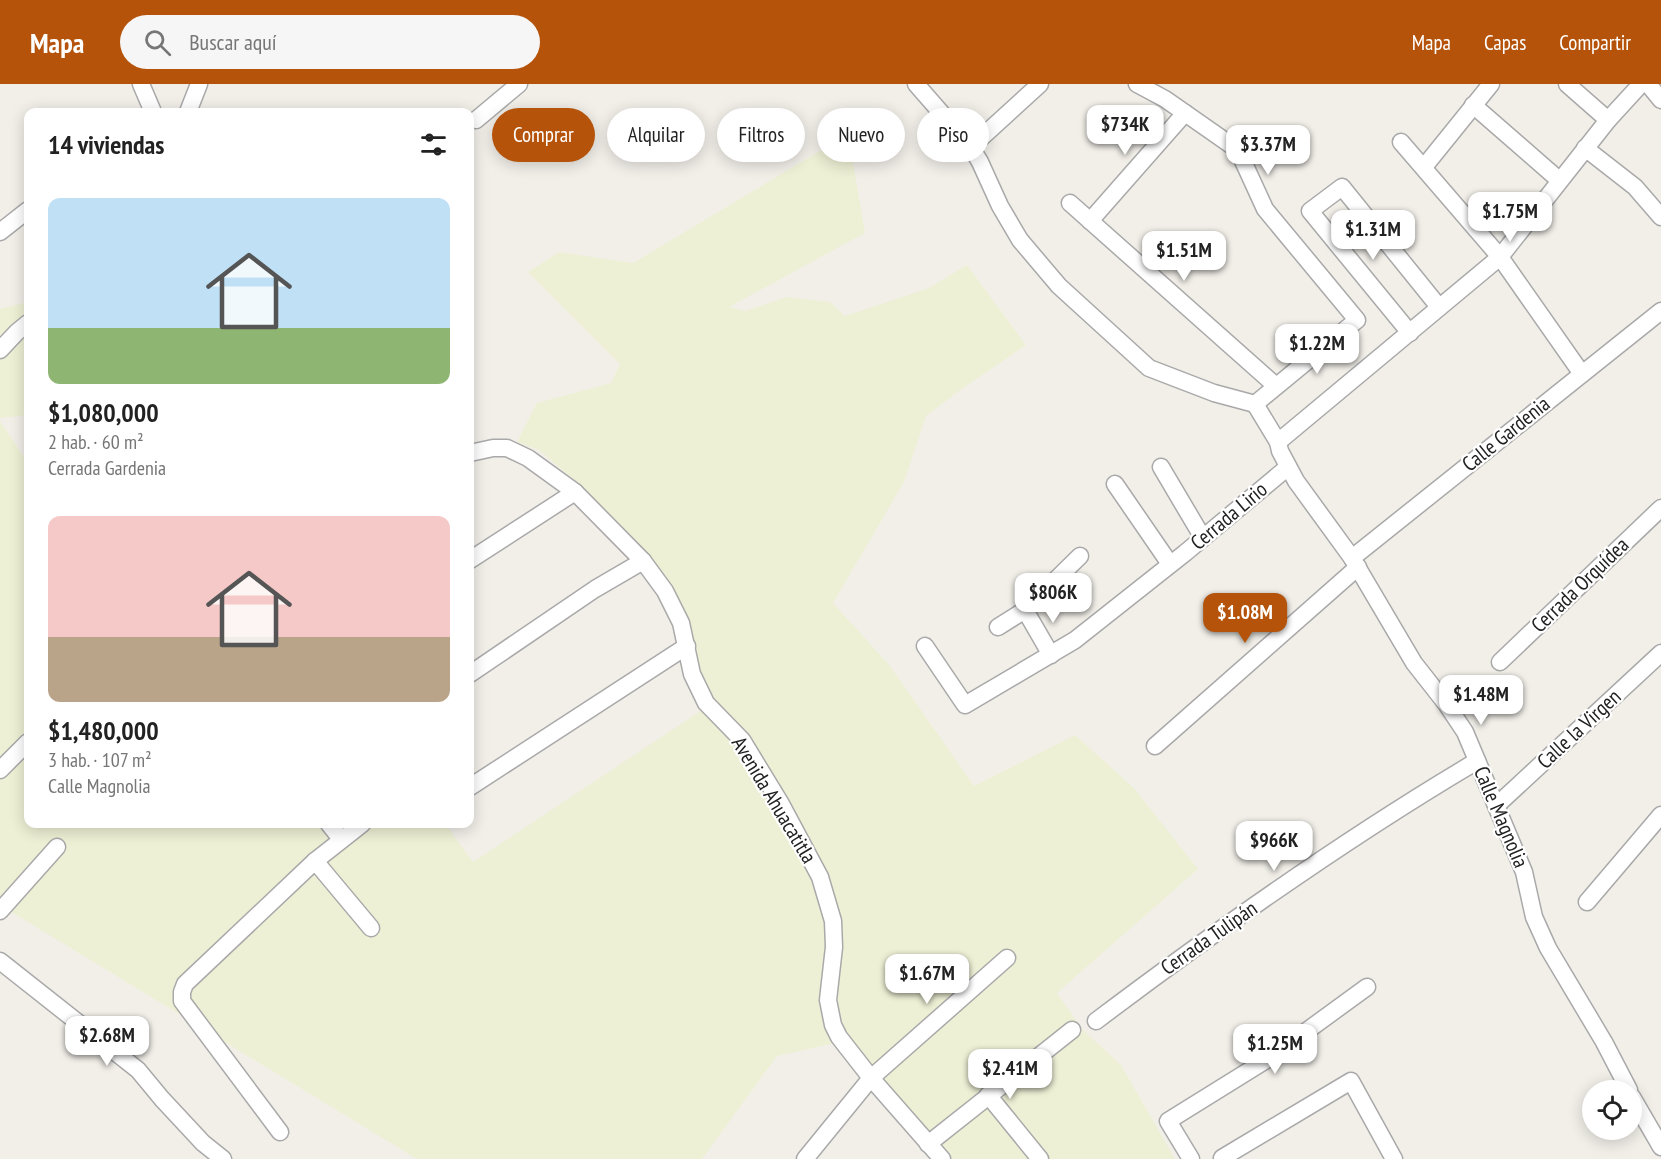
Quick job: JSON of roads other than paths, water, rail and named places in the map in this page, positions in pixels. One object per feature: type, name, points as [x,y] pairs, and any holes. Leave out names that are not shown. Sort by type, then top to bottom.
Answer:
[{"type":"street","points":[[141,84],[151,108]]},
{"type":"street","points":[[190,108],[199,84]]},
{"type":"street","points":[[476,120],[519,84]]},
{"type":"street","points":[[916,84],[937,108]]},
{"type":"street","points":[[989,131],[1040,84]]},
{"type":"street","points":[[980,162],[1000,206],[1020,240],[1059,286],[1149,368],[1214,393],[1255,404],[1357,320],[1265,209],[1238,150],[1185,112],[1137,84]]},
{"type":"street","points":[[1424,167],[1491,84]]},
{"type":"street","points":[[1568,84],[1608,120]]},
{"type":"street","points":[[1278,442],[1500,257],[1585,148],[1641,84]]},
{"type":"street","points":[[1648,84],[1661,100]]},
{"type":"street","points":[[1473,105],[1559,180]]},
{"type":"street","points":[[1090,221],[1185,112]]},
{"type":"street","points":[[1401,142],[1500,257],[1582,374]]},
{"type":"street","points":[[1585,148],[1635,187],[1661,217]]},
{"type":"street","points":[[1410,333],[1310,211],[1342,187],[1439,308]]},
{"type":"street","points":[[1070,203],[1276,386]]},
{"type":"street","points":[[0,232],[24,213]]},
{"type":"street","name":"Calle Gardenia","points":[[1155,746],[1355,563],[1661,311]]},
{"type":"street","points":[[0,350],[24,326]]},
{"type":"street","name":"Calle Magnolia","points":[[1255,404],[1278,442],[1288,467],[1355,563],[1414,663],[1465,732],[1524,872],[1534,917],[1548,948],[1624,1080]]},
{"type":"street","name":"Avenida Ahuacatitla","points":[[474,452],[507,448],[575,492],[643,561],[665,591],[674,608],[687,646],[692,674],[706,703],[746,746],[781,804],[820,877],[833,921],[834,947],[828,1000],[833,1025],[839,1037],[871,1078]]},
{"type":"street","points":[[1161,467],[1203,538]]},
{"type":"street","name":"Cerrada Lirio","points":[[925,646],[965,705],[1075,640],[1288,467]]},
{"type":"street","name":"Cerrada Lirio","points":[[1115,484],[1170,564]]},
{"type":"street","points":[[474,557],[575,492]]},
{"type":"street","name":"Cerrada Orquídea","points":[[1500,662],[1661,508]]},
{"type":"street","points":[[998,627],[1025,610],[1080,556]]},
{"type":"street","points":[[474,671],[586,596],[643,561]]},
{"type":"street","points":[[1025,610],[1051,655]]},
{"type":"street","points":[[474,784],[687,646]]},
{"type":"street","name":"Calle la Virgen","points":[[1496,806],[1661,653]]},
{"type":"street","points":[[0,770],[24,745]]},
{"type":"street","name":"Cerrada Tulipán","points":[[1096,1021],[1188,951],[1426,791],[1477,761]]},
{"type":"street","points":[[1587,902],[1661,814]]},
{"type":"street","points":[[332,828],[341,839]]},
{"type":"street","points":[[280,1132],[182,1000],[182,992],[185,984],[315,861],[356,828]]},
{"type":"street","points":[[0,911],[57,847]]},
{"type":"street","points":[[315,861],[371,928]]},
{"type":"street","points":[[805,1159],[871,1078],[1007,958]]},
{"type":"street","points":[[0,961],[138,1070],[203,1143],[223,1159]]},
{"type":"street","points":[[1191,1159],[1168,1121],[1271,1057],[1367,987]]},
{"type":"street","points":[[928,1144],[1072,1030]]},
{"type":"street","points":[[871,1078],[941,1159]]},
{"type":"street","points":[[1222,1159],[1351,1081],[1394,1159]]},
{"type":"street","points":[[988,1095],[1040,1159]]},
{"type":"street","points":[[1642,1114],[1661,1147]]}]
